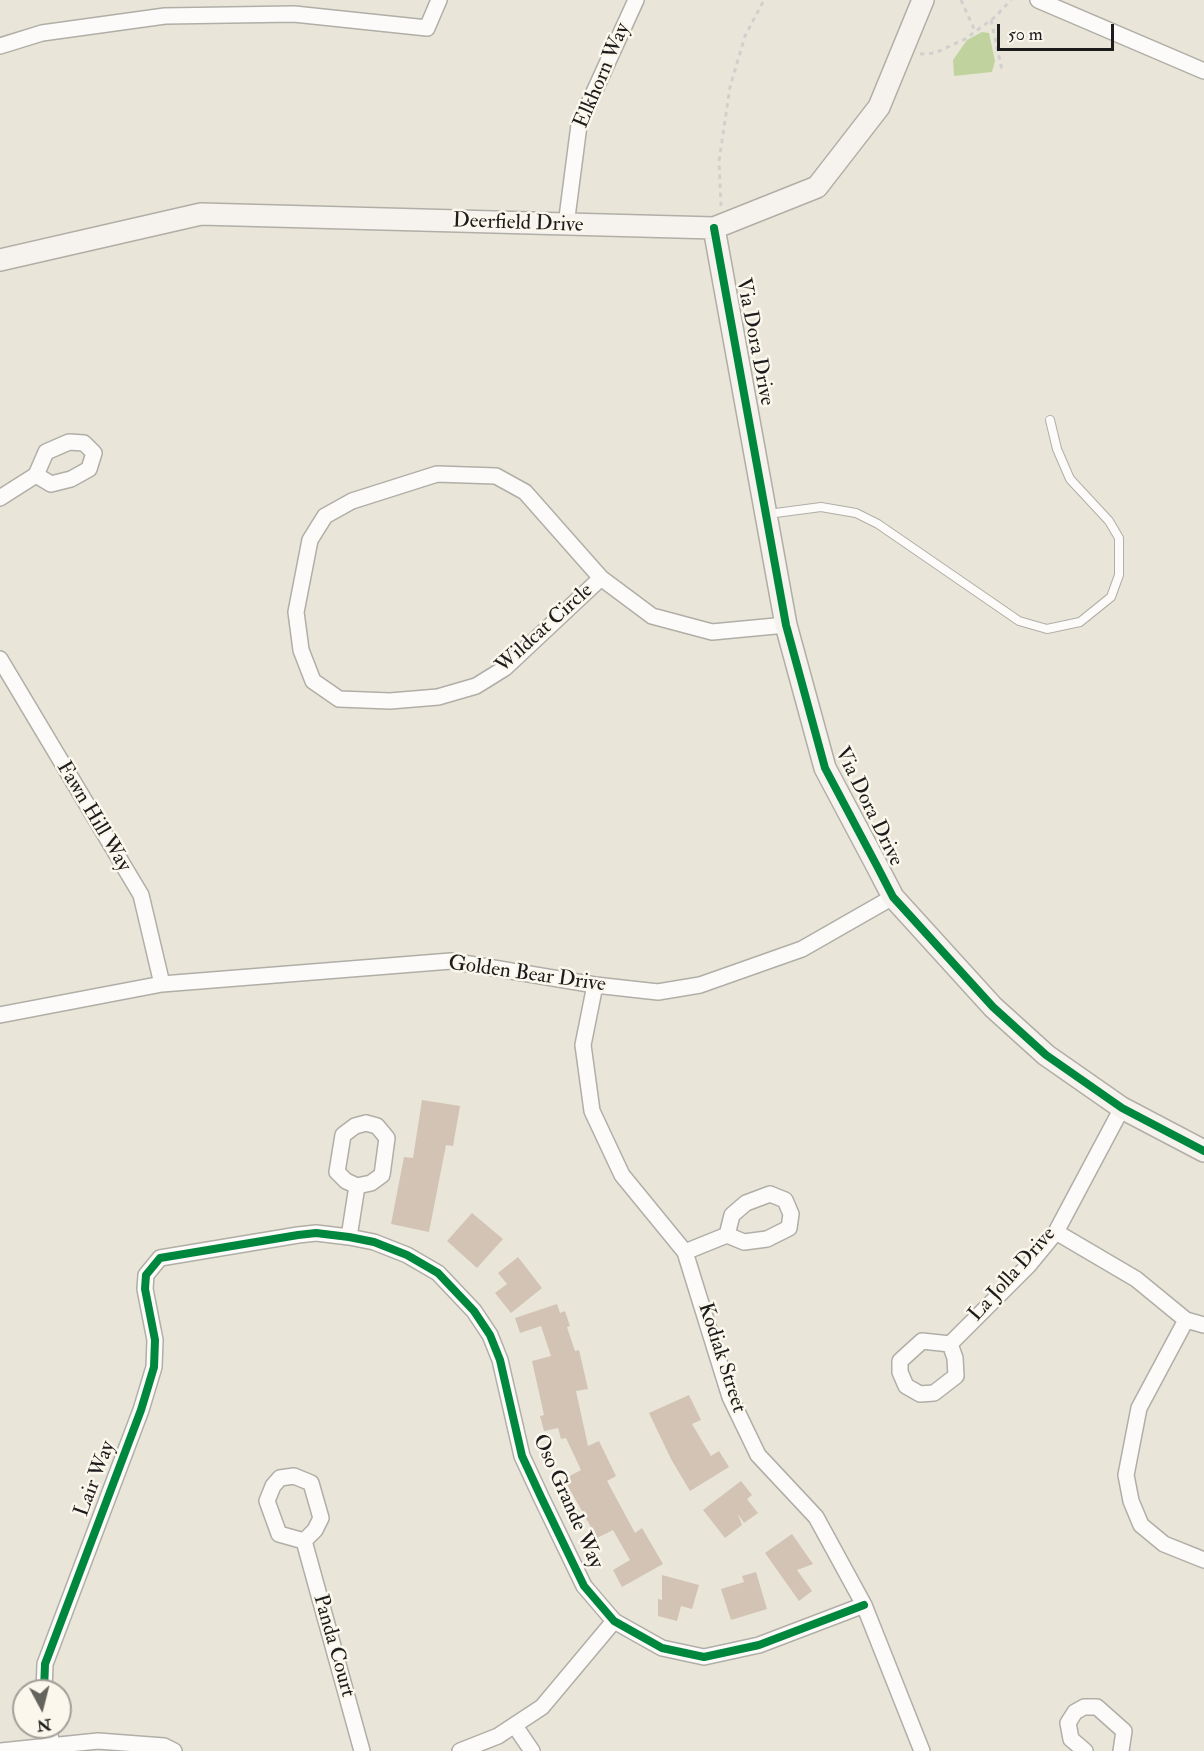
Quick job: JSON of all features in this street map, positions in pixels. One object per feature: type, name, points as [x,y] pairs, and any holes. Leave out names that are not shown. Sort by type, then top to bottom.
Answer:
[{"type":"street","points":[[0,46],[42,33],[165,16],[294,14],[427,28],[439,0]]},
{"type":"street","name":"Elkhorn Way","points":[[566,225],[579,124],[636,0]]},
{"type":"street","name":"Deerfield Drive","points":[[0,260],[201,214],[566,225],[720,226],[818,187],[879,107],[923,0]]},
{"type":"street","points":[[1038,0],[1204,71]]},
{"type":"street","name":"Via Dora Drive","points":[[720,226],[786,625],[825,768],[893,897],[993,1007],[1037,1047],[1122,1108],[1204,1151]]},
{"type":"street","name":"Wildcat Circle","points":[[601,578],[505,668],[476,686],[438,697],[390,701],[339,699],[313,681],[301,650],[296,612],[310,540],[325,516],[352,501],[437,474],[496,476],[525,492],[601,578],[652,616],[712,632],[786,625]]},
{"type":"street","points":[[0,498],[36,475]]},
{"type":"street","name":"Fawn Hill Way","points":[[0,659],[141,895],[162,984]]},
{"type":"street","name":"Golden Bear Drive","points":[[0,1015],[162,984],[451,961],[595,985],[658,992],[700,985],[802,949],[893,897]]},
{"type":"street","name":"Kodiak Street","points":[[595,985],[583,1045],[592,1111],[622,1175],[686,1252],[730,1397],[758,1455],[816,1517],[864,1605],[922,1751]]},
{"type":"street","name":"La Jolla Drive","points":[[950,1344],[1028,1266],[1056,1232],[1122,1108]]},
{"type":"street","points":[[349,1237],[357,1186]]},
{"type":"street","points":[[1056,1232],[1136,1279],[1186,1320],[1204,1325]]},
{"type":"street","name":"Oso Grande Way","points":[[146,1275],[160,1258],[316,1233],[374,1242],[407,1255],[438,1273],[474,1311],[490,1335],[500,1360],[522,1456],[584,1586],[614,1621],[662,1648],[704,1657],[759,1646],[864,1605]]},
{"type":"street","points":[[686,1252],[727,1235]]},
{"type":"street","name":"Lair Way","points":[[44,1679],[45,1664],[141,1410],[154,1367],[155,1340],[145,1289],[146,1275]]},
{"type":"street","points":[[1186,1320],[1139,1408],[1126,1475],[1131,1501],[1141,1525],[1164,1544],[1204,1560]]},
{"type":"street","name":"Panda Court","points":[[304,1541],[362,1751]]},
{"type":"street","points":[[460,1751],[498,1736],[542,1707],[614,1621]]},
{"type":"street","points":[[1085,1751],[1071,1739],[1068,1723],[1075,1712],[1084,1707],[1097,1707],[1124,1731],[1121,1751]]},
{"type":"street","points":[[515,1726],[532,1751]]},
{"type":"street","points":[[51,1739],[52,1747]]},
{"type":"street","points":[[1,1751],[98,1741],[164,1746],[174,1751]]},
{"type":"lane","points":[[767,514],[821,507],[856,513],[878,524],[1019,621],[1047,629],[1080,622],[1111,597],[1119,575],[1119,538],[1109,521],[1070,478],[1057,448],[1050,420]]},
{"type":"path","points":[[720,226],[719,161],[722,127],[745,36],[764,0]]},
{"type":"path","points":[[961,0],[975,32]]},
{"type":"path","points":[[900,56],[935,53],[975,32],[1011,0]]},
{"type":"path","points":[[991,20],[1002,70]]},
{"type":"green space","points":[[982,32],[989,33],[995,61],[992,72],[954,76],[953,60],[967,40]]},
{"type":"building","points":[[422,1100],[460,1106],[453,1146],[446,1145],[429,1232],[391,1224],[404,1157],[413,1158]]},
{"type":"building","points":[[472,1213],[503,1239],[477,1268],[447,1241]]},
{"type":"building","points":[[518,1257],[542,1288],[511,1313],[495,1293],[507,1284],[498,1273]]},
{"type":"building","points":[[557,1304],[560,1313],[565,1311],[570,1326],[567,1327],[575,1351],[579,1350],[588,1389],[576,1391],[588,1446],[599,1441],[616,1476],[607,1481],[635,1533],[642,1528],[663,1564],[622,1587],[613,1570],[630,1560],[613,1530],[597,1538],[564,1479],[581,1470],[566,1438],[561,1439],[558,1428],[544,1431],[540,1416],[544,1415],[532,1361],[551,1356],[541,1326],[520,1333],[515,1318]]},
{"type":"building","points":[[689,1395],[701,1420],[692,1424],[711,1456],[719,1451],[729,1467],[690,1491],[671,1459],[649,1413]]},
{"type":"building","points":[[741,1481],[752,1495],[747,1499],[758,1513],[744,1523],[738,1514],[742,1525],[725,1538],[703,1510]]},
{"type":"building","points":[[792,1534],[813,1564],[797,1570],[812,1591],[799,1601],[765,1553]]},
{"type":"building","points":[[756,1572],[767,1609],[731,1620],[721,1589],[744,1582],[742,1576]]},
{"type":"building","points":[[662,1575],[699,1585],[692,1609],[681,1606],[677,1621],[658,1616],[658,1599],[662,1600]]},
{"type":"cycle path","points":[[714,228],[786,625],[825,768],[893,897],[993,1007],[1046,1055],[1122,1108],[1204,1151]]},
{"type":"cycle path","points":[[44,1679],[45,1664],[141,1410],[154,1367],[155,1340],[145,1289],[146,1275],[160,1258],[316,1233],[374,1242],[407,1255],[438,1273],[474,1311],[490,1335],[500,1360],[522,1456],[584,1586],[614,1621],[662,1648],[704,1657],[759,1645],[864,1605]]}]
